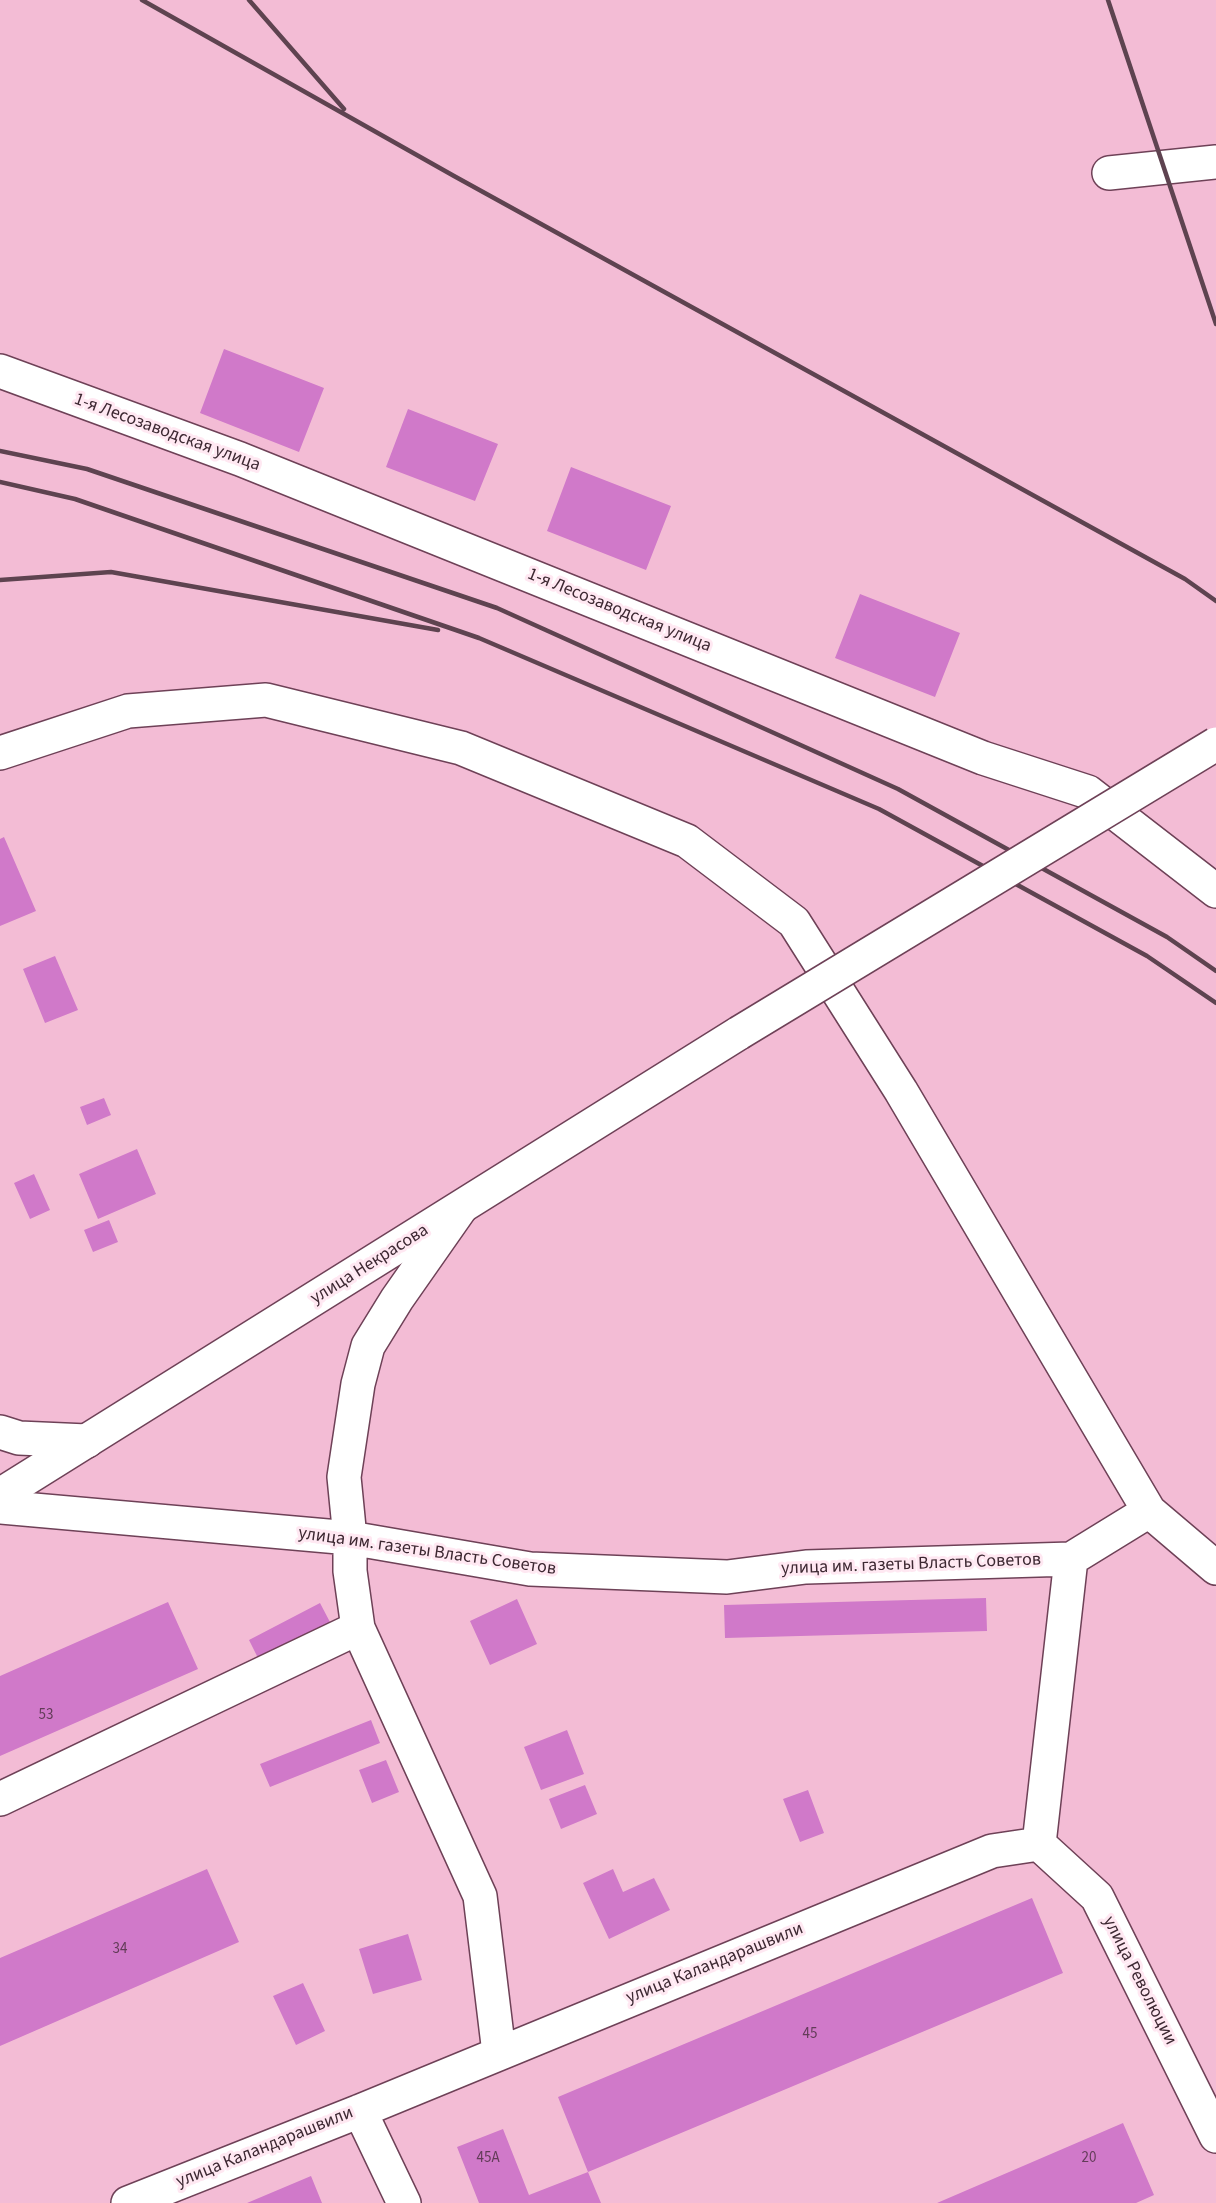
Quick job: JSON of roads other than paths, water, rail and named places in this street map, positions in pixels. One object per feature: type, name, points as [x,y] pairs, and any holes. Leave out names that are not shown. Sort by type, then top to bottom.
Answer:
[{"type":"street","points":[[1109,173],[1216,162]]},
{"type":"street","name":"1-я Лесозаводская улица","points":[[0,371],[240,459],[983,758],[1088,792],[1216,891]]},
{"type":"street","points":[[0,753],[128,711],[266,700],[461,748],[687,842],[794,922],[901,1091],[1149,1511],[1216,1568]]},
{"type":"street","name":"улица Некрасова","points":[[0,1495],[739,1033],[1216,744]]},
{"type":"street","points":[[460,1209],[397,1299],[368,1346],[358,1384],[344,1477],[350,1538],[350,1571],[358,1628],[480,1896],[499,2053]]},
{"type":"street","points":[[0,1432],[19,1438],[87,1441]]},
{"type":"street","name":"улица им. газеты Власть Советов","points":[[0,1507],[350,1538],[530,1569],[727,1577],[806,1567],[1071,1559],[1149,1511]]},
{"type":"street","points":[[1039,1844],[1071,1559]]},
{"type":"street","points":[[0,1799],[358,1628]]},
{"type":"street","name":"улица Каландарашвили","points":[[128,2203],[992,1851],[1039,1844]]},
{"type":"street","name":"улица Революции","points":[[1039,1844],[1097,1897],[1216,2136]]},
{"type":"street","points":[[360,2110],[404,2203]]},
{"type":"railway","points":[[142,0],[454,176],[1185,579],[1216,601]]},
{"type":"railway","points":[[249,0],[344,109]]},
{"type":"railway","points":[[1108,0],[1216,324]]},
{"type":"railway","points":[[0,451],[87,469],[497,608],[898,789],[1167,937],[1216,971]]},
{"type":"railway","points":[[0,482],[75,499],[479,638],[879,809],[1147,956],[1216,1003]]},
{"type":"railway","points":[[0,580],[111,572],[438,630]]}]
